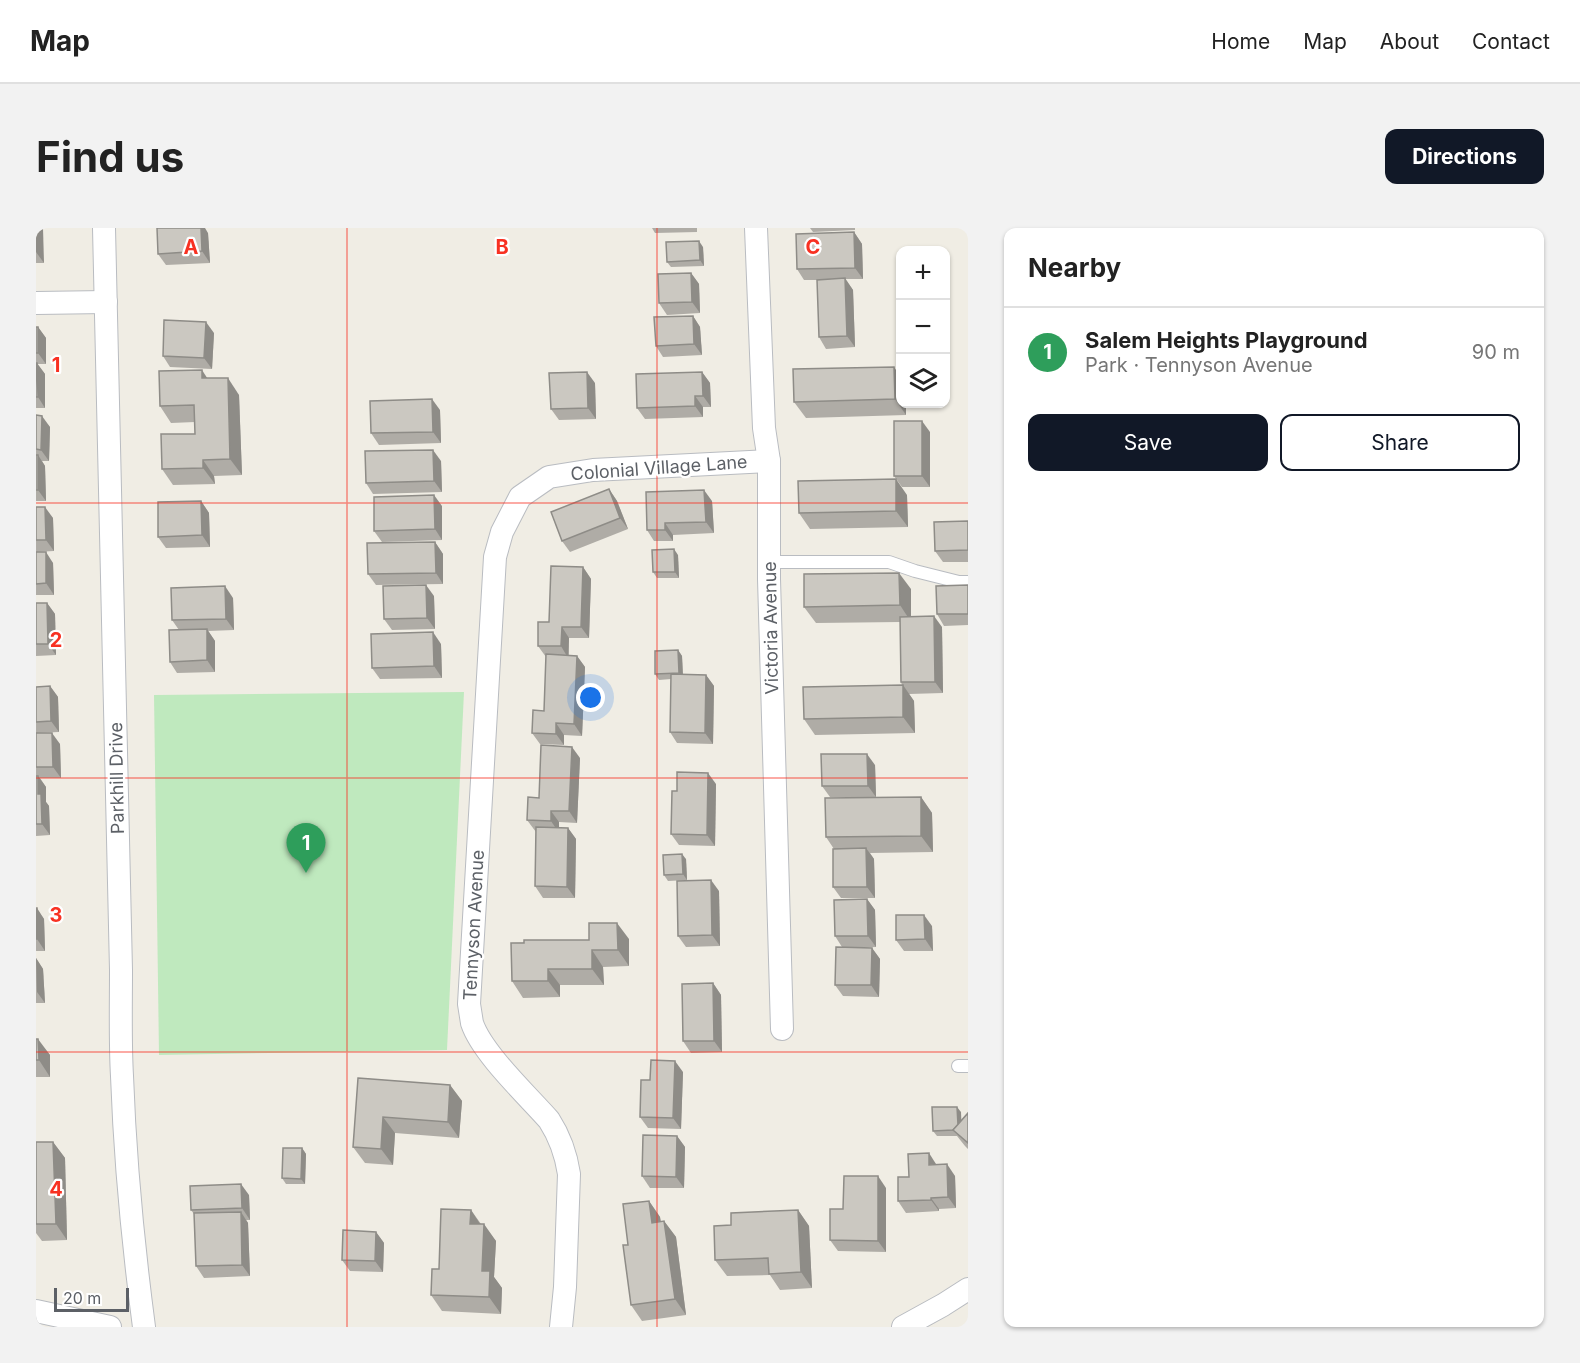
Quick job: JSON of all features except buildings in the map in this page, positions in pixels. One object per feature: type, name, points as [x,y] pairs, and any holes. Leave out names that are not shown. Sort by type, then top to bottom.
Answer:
[{"type":"street","name":"Parkhill Drive","points":[[104,228],[122,1075],[137,1279],[144,1327]]},
{"type":"street","name":"Victoria Avenue","points":[[756,228],[764,428],[769,461],[769,562],[782,1029]]},
{"type":"street","points":[[36,303],[106,302]]},
{"type":"street","name":"Colonial Village Lane","points":[[520,497],[549,477],[593,470],[769,461]]},
{"type":"street","name":"Tennyson Avenue","points":[[520,497],[502,532],[495,556],[469,1004],[472,1024],[481,1041],[493,1058],[549,1120],[566,1156],[569,1174],[565,1287],[561,1327]]},
{"type":"street","points":[[903,1327],[944,1305],[968,1288]]},
{"type":"street","points":[[36,1311],[110,1327]]},
{"type":"lane","points":[[769,562],[890,561],[915,571],[959,582],[968,582]]},
{"type":"green space","points":[[464,692],[447,1050],[159,1055],[154,695]]},
{"type":"place","name":"Salem Heights Playground","points":[[306,873]]}]
